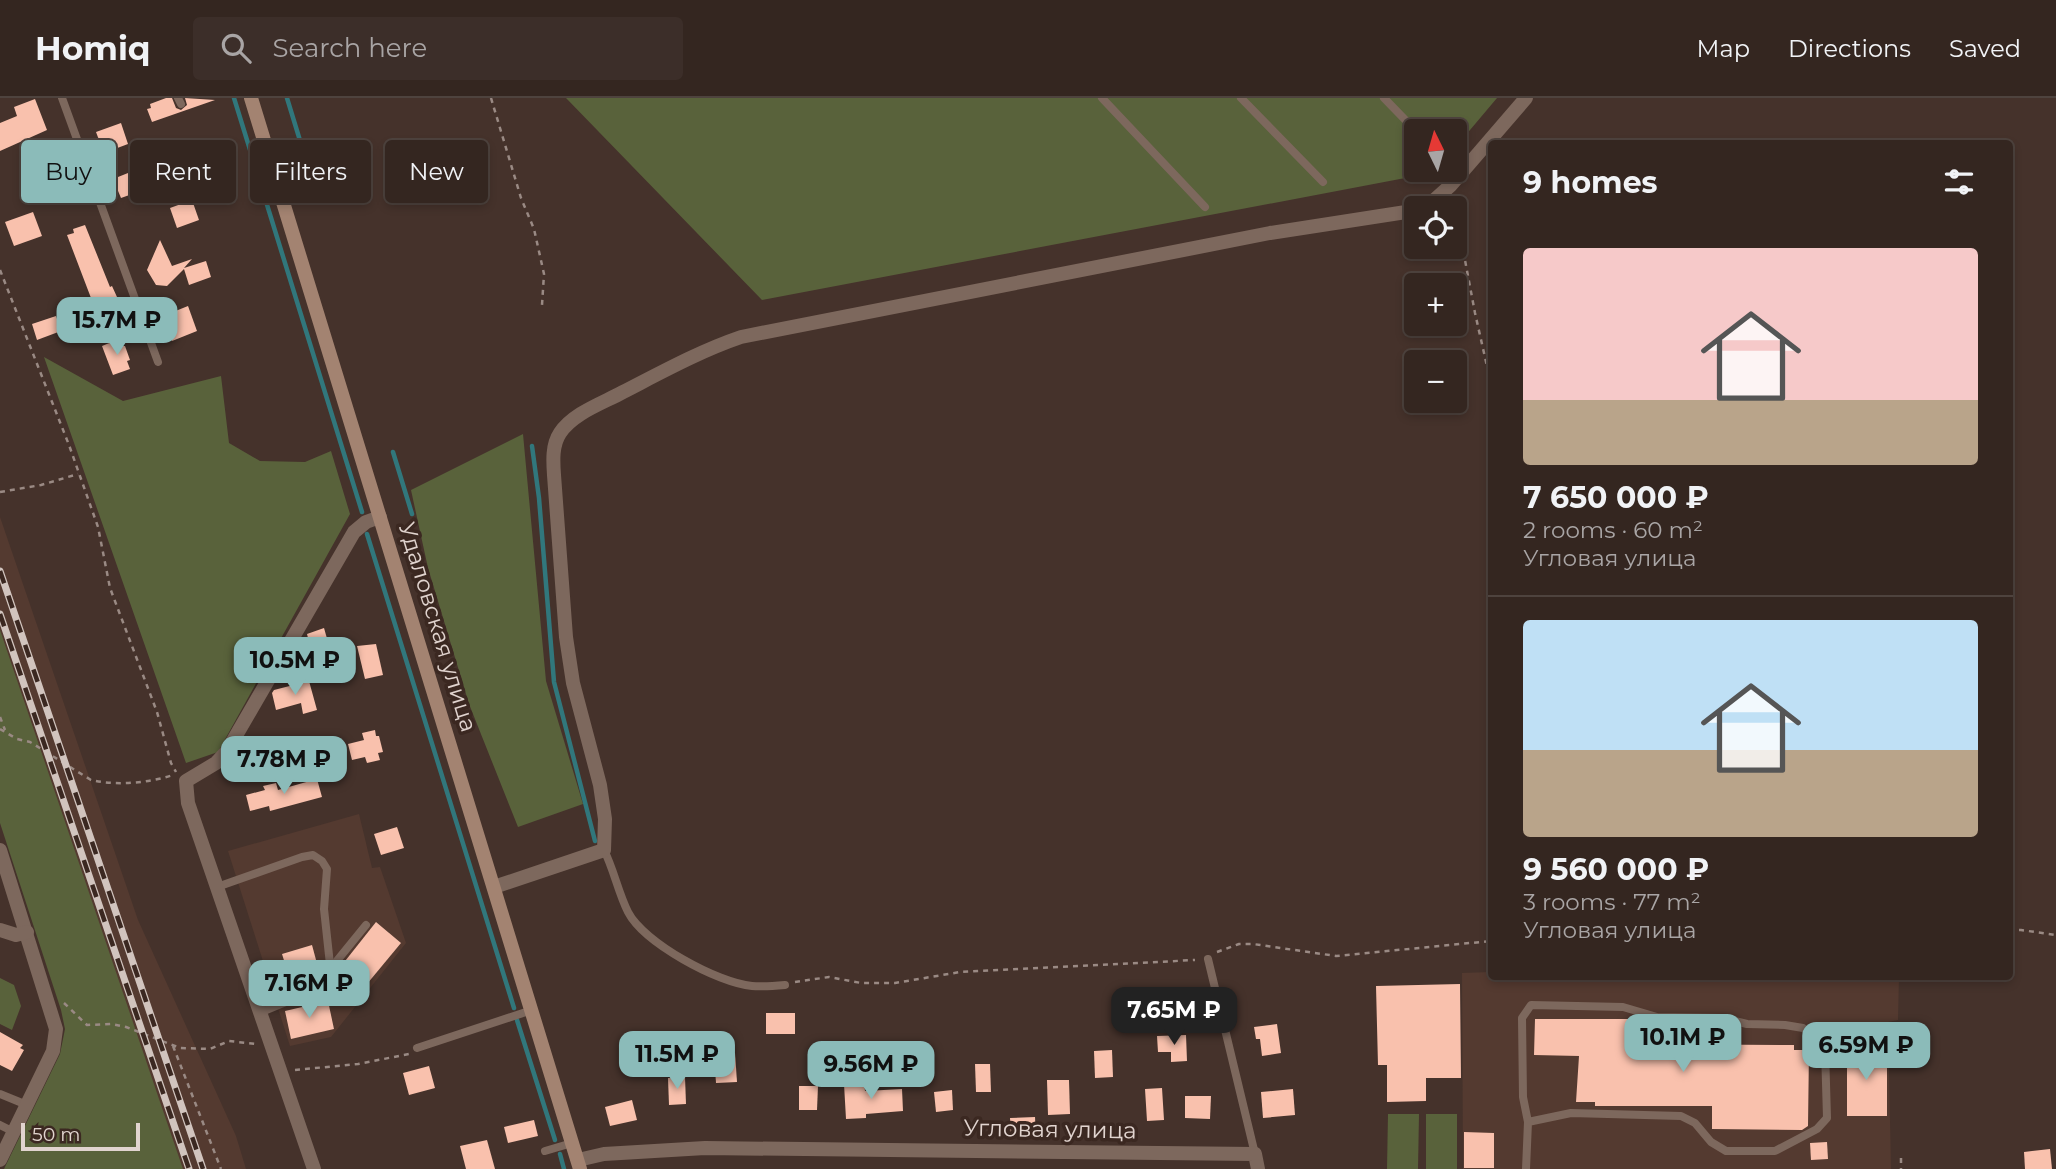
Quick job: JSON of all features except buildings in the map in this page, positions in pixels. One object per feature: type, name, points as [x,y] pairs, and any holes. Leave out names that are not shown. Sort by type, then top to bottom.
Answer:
[{"type":"main road","name":"Удаловская улица","points":[[251,98],[579,1164]]},
{"type":"street","points":[[1490,140],[1526,98]]},
{"type":"street","points":[[494,887],[604,850],[605,819],[600,785],[573,683],[566,637],[554,475],[553,453],[556,439],[561,430],[583,413],[705,350],[741,337],[1270,233],[1406,212],[1431,203],[1451,185],[1488,142]]},
{"type":"street","points":[[314,1169],[188,803],[186,781],[216,762],[227,751],[354,532],[366,522],[380,517]]},
{"type":"street","points":[[0,850],[44,986],[53,1018],[55,1041],[53,1051],[0,1160]]},
{"type":"street","points":[[0,930],[16,935],[27,932]]},
{"type":"street","name":"Угловая улица","points":[[579,1164],[604,1154],[705,1148],[1255,1154]]},
{"type":"street","points":[[1255,1154],[1258,1169]]},
{"type":"lane","points":[[62,98],[158,362]]},
{"type":"lane","points":[[1102,98],[1205,207]]},
{"type":"lane","points":[[1241,98],[1323,182]]},
{"type":"lane","points":[[1384,98],[1404,119]]},
{"type":"lane","points":[[216,762],[233,763],[311,748]]},
{"type":"lane","points":[[604,850],[628,912],[653,938],[698,968],[726,980],[753,986],[785,985]]},
{"type":"lane","points":[[217,887],[302,857],[313,855],[322,861],[327,869],[324,909],[332,983]]},
{"type":"lane","points":[[331,968],[366,925]]},
{"type":"lane","points":[[1208,959],[1255,1154]]},
{"type":"lane","points":[[259,1013],[332,983]]},
{"type":"lane","points":[[332,983],[354,999]]},
{"type":"lane","points":[[1527,1169],[1528,1122],[1522,1097],[1522,1018],[1531,1005],[1623,1007],[1657,1017],[1723,1018],[1747,1024],[1785,1025],[1803,1028],[1820,1040],[1825,1049],[1827,1118],[1817,1129],[1775,1151],[1726,1151],[1711,1142],[1695,1123],[1681,1116],[1571,1113],[1528,1122]]},
{"type":"lane","points":[[417,1048],[532,1010]]},
{"type":"lane","points":[[0,1094],[26,1105]]},
{"type":"lane","points":[[0,1125],[14,1132]]},
{"type":"lane","points":[[545,1151],[572,1143]]},
{"type":"path","points":[[491,98],[536,239],[544,274],[542,305]]},
{"type":"path","points":[[1451,185],[1488,371]]},
{"type":"path","points":[[0,270],[98,527],[110,588],[157,712],[171,763],[177,774],[143,781],[102,783],[91,780],[30,742],[16,739],[2,729],[0,717]]},
{"type":"path","points":[[0,492],[41,485],[79,474]]},
{"type":"path","points":[[2013,930],[2056,935]]},
{"type":"path","points":[[785,985],[810,978],[829,977],[861,983],[895,983],[960,972],[1208,959],[1220,950],[1238,944],[1278,946],[1336,956],[1488,941]]},
{"type":"path","points":[[44,986],[87,1025],[111,1024],[126,1027],[159,1038],[173,1046],[201,1049],[217,1047],[229,1041],[269,1043]]},
{"type":"path","points":[[173,1046],[221,1169]]},
{"type":"path","points":[[278,1068],[305,1070],[358,1065],[414,1053],[417,1048]]},
{"type":"path","points":[[1901,1158],[1902,1169]]},
{"type":"shaded area","points":[[0,517],[138,920],[236,1136],[246,1169],[163,1169],[0,657]]},
{"type":"shaded area","points":[[359,814],[372,868],[380,867],[406,943],[331,1037],[290,1046],[228,851]]},
{"type":"shaded area","points":[[1488,972],[1488,980],[1899,980],[1898,1020],[1888,1022],[1891,1169],[1463,1169],[1462,973]]},
{"type":"green space","points":[[566,98],[1497,98],[1467,134],[1467,119],[1404,119],[1404,178],[762,300]]},
{"type":"green space","points":[[44,357],[123,401],[221,376],[229,443],[260,461],[305,462],[331,451],[350,514],[218,752],[186,763]]},
{"type":"green space","points":[[523,434],[546,681],[583,804],[518,827],[469,704],[428,568],[411,490]]},
{"type":"green space","points":[[0,630],[183,1169],[4,1169],[60,1054],[65,1029],[0,823]]},
{"type":"green space","points":[[0,978],[14,985],[21,1006],[12,1030],[0,1024]]},
{"type":"green space","points":[[1388,1114],[1419,1114],[1418,1169],[1387,1169]]},
{"type":"green space","points":[[1426,1114],[1457,1114],[1457,1169],[1426,1169]]},
{"type":"waterway","points":[[234,98],[362,512]]},
{"type":"waterway","points":[[287,98],[300,140]]},
{"type":"waterway","points":[[532,446],[539,498],[554,682],[595,841]]},
{"type":"waterway","points":[[393,452],[412,514]]},
{"type":"waterway","points":[[367,534],[514,1008]]},
{"type":"waterway","points":[[517,1020],[555,1140]]},
{"type":"waterway","points":[[560,1154],[564,1169]]},
{"type":"railway","points":[[0,571],[203,1169]]},
{"type":"railway","points":[[0,614],[189,1169]]}]
